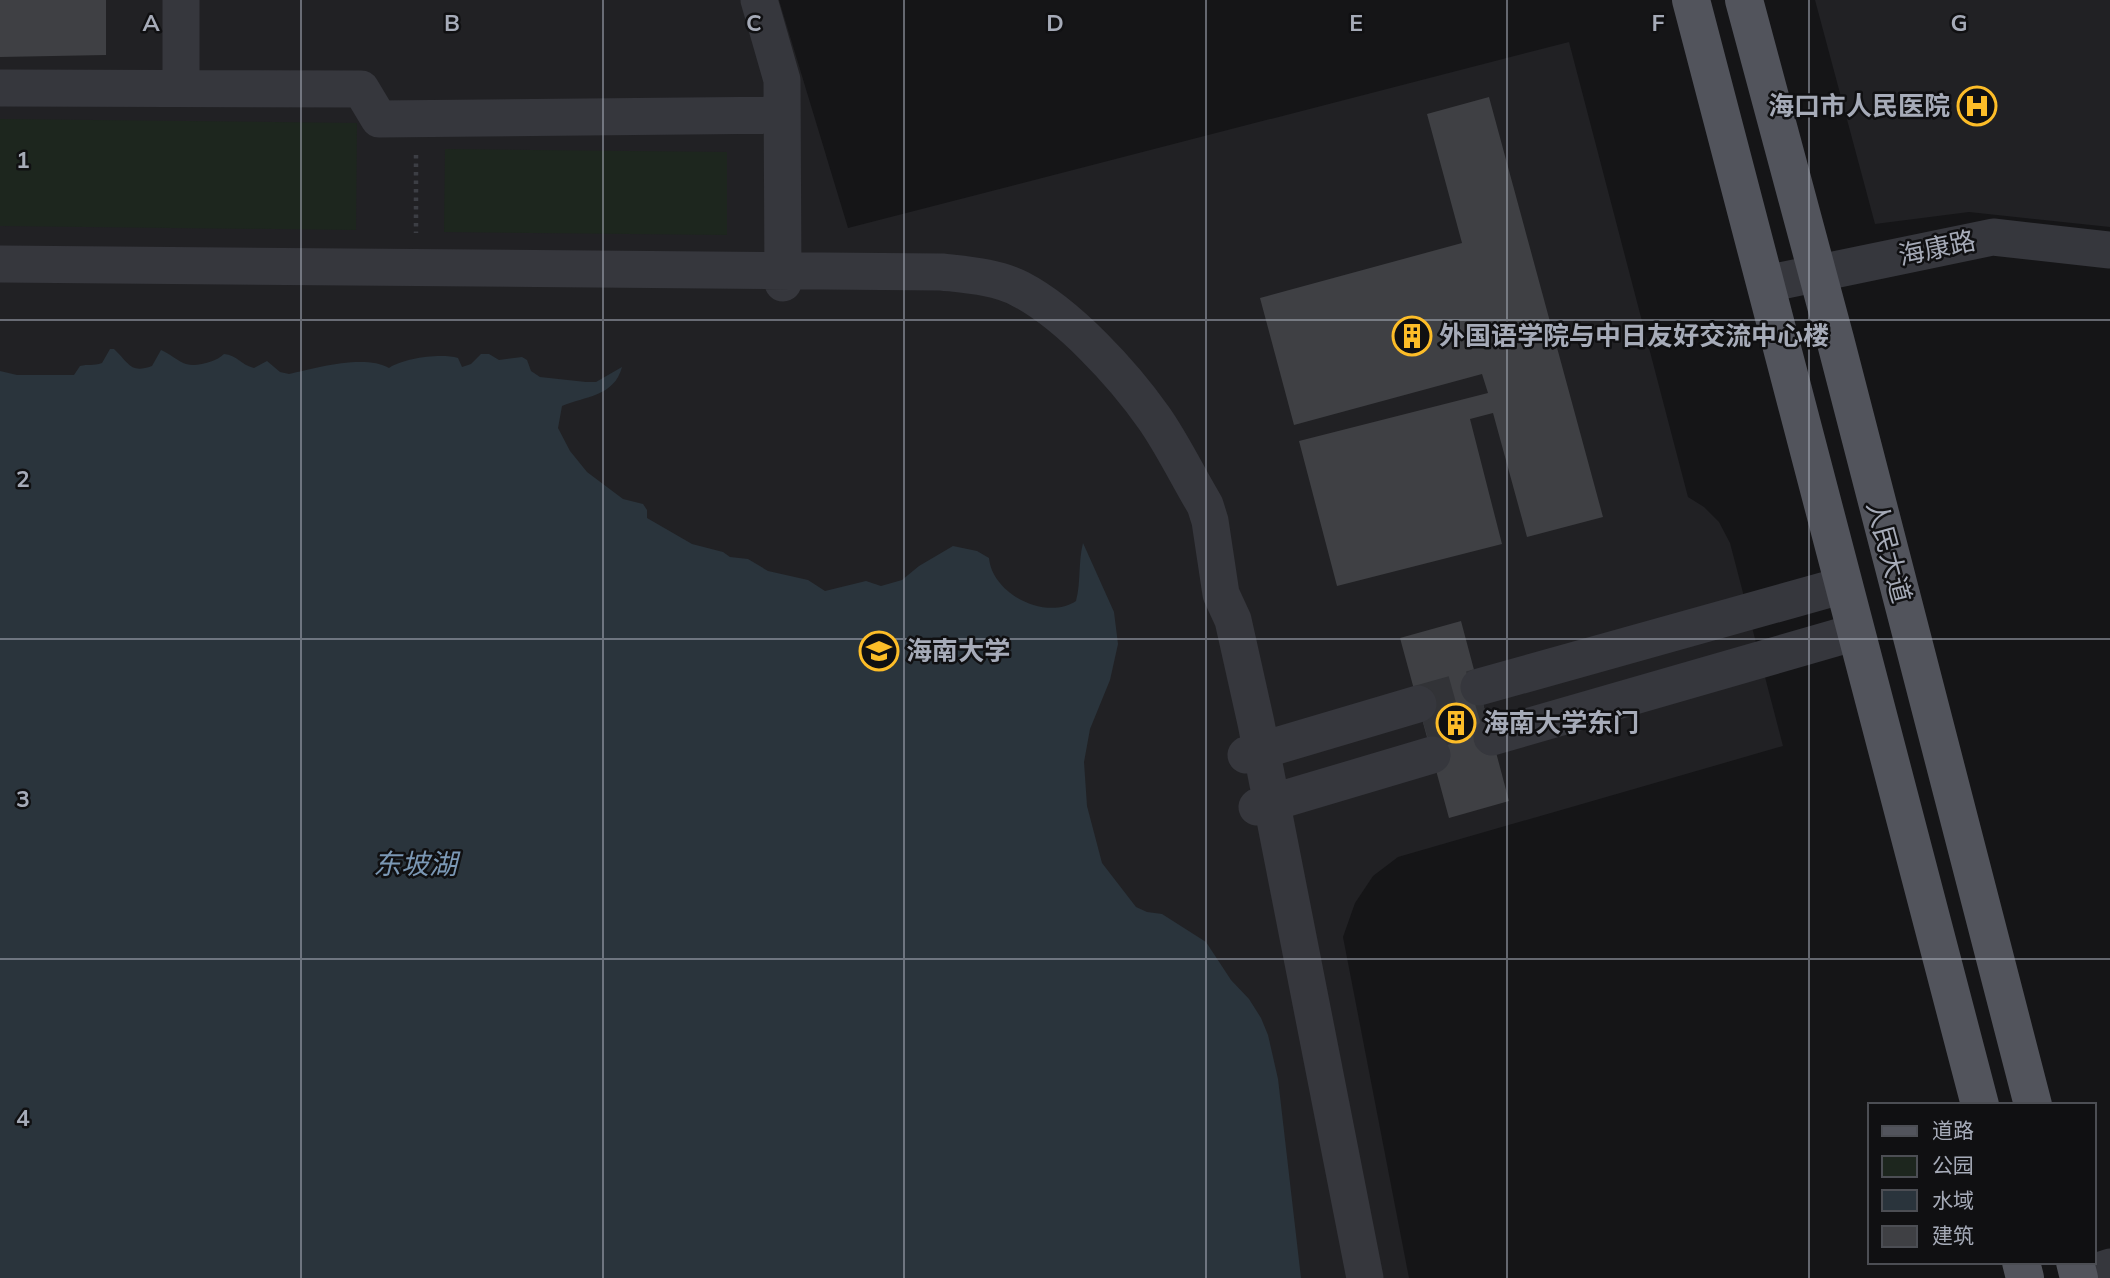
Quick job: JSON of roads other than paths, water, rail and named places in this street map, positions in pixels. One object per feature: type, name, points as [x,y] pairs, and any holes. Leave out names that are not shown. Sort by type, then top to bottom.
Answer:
[{"type":"main road","name":"人民大道","points":[[1691,0],[1979,1103]]},
{"type":"main road","name":"人民大道","points":[[1744,0],[2032,1103]]},
{"type":"street","points":[[181,0],[181,79]]},
{"type":"street","points":[[740,0],[772,106],[772,277]]},
{"type":"street","points":[[759,0],[782,80],[772,106]]},
{"type":"street","points":[[0,69],[361,89],[379,119],[772,106]]},
{"type":"street","points":[[0,88],[362,71],[383,97],[772,106]]},
{"type":"street","name":"海康路","points":[[1766,284],[1993,237],[2110,250]]},
{"type":"street","points":[[0,264],[416,267],[772,277]]},
{"type":"street","points":[[0,277],[772,277],[942,272],[997,281],[1018,288],[1040,301],[1064,319],[1124,382],[1155,420],[1205,505],[1221,594],[1233,620],[1259,780],[1349,1278]]},
{"type":"street","points":[[1850,608],[1749,637],[1486,713],[1749,637],[1850,608]]},
{"type":"street","points":[[1259,780],[1413,734],[1259,780]]},
{"type":"street","points":[[1259,780],[1365,1278]]},
{"type":"water","name":"东坡湖","points":[[110,349],[114,349],[130,366],[139,369],[152,366],[161,350],[186,364],[206,363],[224,354],[254,368],[267,361],[280,372],[289,374],[354,362],[379,364],[389,368],[413,359],[433,356],[458,358],[462,367],[471,364],[481,354],[489,354],[499,360],[522,357],[527,360],[531,371],[540,377],[586,382],[596,382],[622,367],[618,377],[606,390],[562,406],[558,428],[570,451],[587,472],[623,499],[643,504],[647,510],[647,518],[692,544],[723,552],[730,557],[748,559],[768,571],[808,580],[825,591],[866,581],[881,586],[902,580],[919,566],[953,546],[977,551],[989,558],[992,571],[1000,583],[1022,600],[1050,608],[1064,606],[1076,601],[1083,543],[1114,612],[1118,644],[1110,680],[1090,729],[1084,762],[1087,806],[1102,863],[1136,907],[1162,914],[1206,942],[1261,1018],[1268,1035],[1278,1079],[1301,1278],[0,1278],[0,371],[17,375],[74,375],[80,366],[102,363]]},
{"type":"tunnel","points":[[1418,704],[1479,687]]},
{"type":"tunnel","points":[[1426,732],[1486,714]]},
{"type":"place","name":"海口市人民医院","points":[[1977,106]]},
{"type":"place","name":"外国语学院与中日友好交流中心楼","points":[[1412,336]]},
{"type":"place","name":"海南大学","points":[[879,651]]},
{"type":"place","name":"海南大学东门","points":[[1456,723]]}]
